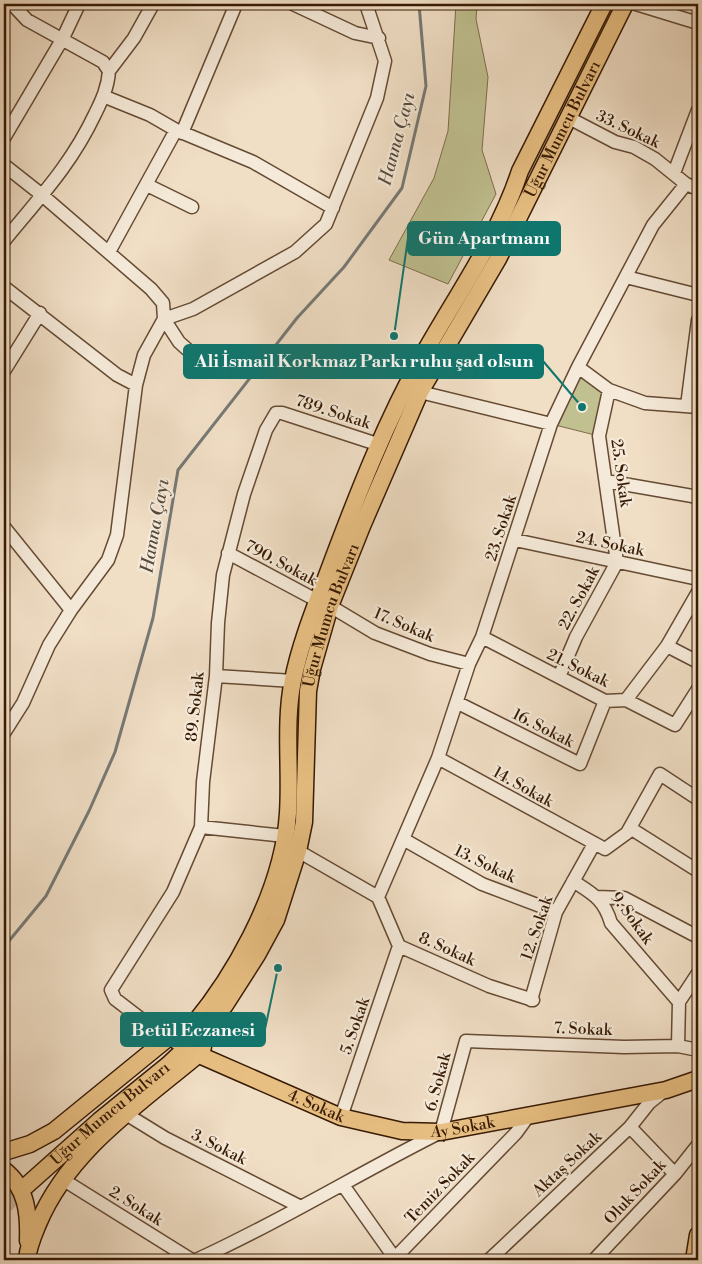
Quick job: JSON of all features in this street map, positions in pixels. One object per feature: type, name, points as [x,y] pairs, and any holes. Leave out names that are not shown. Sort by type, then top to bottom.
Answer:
[{"type":"main road","name":"Uğur Mumcu Bulvarı","points":[[23,1182],[100,1107],[177,1044],[217,1005],[257,955],[276,920],[298,852],[306,796],[308,691],[324,603],[349,516],[422,356],[478,262],[514,190],[520,171],[604,4]]},
{"type":"main road","name":"Uğur Mumcu Bulvarı","points":[[217,1005],[258,920],[276,870],[285,836],[288,813],[288,729],[292,681],[324,603],[362,526],[420,392],[498,258],[625,4]]},
{"type":"main road","points":[[4,1152],[30,1144],[54,1131],[167,1039],[217,1005]]},
{"type":"main road","points":[[27,1256],[47,1203],[62,1179],[74,1164],[126,1114],[197,1054],[209,1040],[217,1005]]},
{"type":"main road","name":"4. Sokak","points":[[197,1054],[341,1117],[402,1131],[441,1132]]},
{"type":"main road","name":"Ay Sokak","points":[[441,1132],[666,1090],[698,1079]]},
{"type":"main road","points":[[4,1170],[22,1191],[28,1224],[27,1256]]},
{"type":"main road","points":[[694,1260],[698,1235]]},
{"type":"street","points":[[12,4],[28,20],[103,62],[109,71]]},
{"type":"street","points":[[4,138],[63,38],[78,4]]},
{"type":"street","points":[[4,241],[65,168],[81,144],[104,96],[109,71],[134,38],[153,4]]},
{"type":"street","points":[[108,252],[179,131],[236,4]]},
{"type":"street","points":[[293,4],[355,34],[379,38]]},
{"type":"street","points":[[6,725],[24,704],[50,645],[71,610],[108,560],[117,535],[136,384],[144,355],[164,318],[201,305],[295,252],[326,224],[377,98],[385,61],[379,38],[366,4]]},
{"type":"street","points":[[376,4],[379,38]]},
{"type":"street","points":[[636,4],[698,23]]},
{"type":"street","points":[[104,96],[179,131],[253,162],[333,208]]},
{"type":"street","points":[[674,172],[698,110]]},
{"type":"street","name":"33. Sokak","points":[[567,118],[615,142],[634,147],[674,172],[692,187]]},
{"type":"street","points":[[4,165],[42,195],[151,289],[163,302],[164,318],[179,342],[210,370]]},
{"type":"street","points":[[147,185],[192,207]]},
{"type":"street","name":"23. Sokak","points":[[378,897],[438,758],[458,703],[469,664],[482,638],[551,424],[578,367],[653,225],[692,187]]},
{"type":"street","points":[[626,277],[698,295]]},
{"type":"street","points":[[4,287],[40,313],[117,375],[136,384]]},
{"type":"street","points":[[4,371],[40,313]]},
{"type":"street","points":[[578,367],[609,390],[645,402],[692,406],[698,320]]},
{"type":"street","name":"25. Sokak","points":[[609,390],[599,436],[617,562]]},
{"type":"street","points":[[420,392],[551,424]]},
{"type":"street","name":"789. Sokak","points":[[276,413],[290,414],[380,445]]},
{"type":"street","name":"89. Sokak","points":[[167,1039],[115,999],[111,990],[173,892],[201,827],[203,782],[216,676],[220,598],[228,553],[244,494],[266,430],[276,413]]},
{"type":"street","points":[[606,481],[698,496]]},
{"type":"street","points":[[4,527],[71,610]]},
{"type":"street","name":"24. Sokak","points":[[515,540],[698,580]]},
{"type":"street","name":"790. Sokak","points":[[228,553],[324,603]]},
{"type":"street","name":"22. Sokak","points":[[559,677],[576,637],[617,562]]},
{"type":"street","name":"21. Sokak","points":[[482,638],[605,701],[626,700],[667,646],[698,592]]},
{"type":"street","name":"17. Sokak","points":[[324,603],[375,633],[430,654],[469,664]]},
{"type":"street","points":[[667,646],[698,662]]},
{"type":"street","points":[[216,676],[292,681]]},
{"type":"street","points":[[626,700],[675,725],[698,689]]},
{"type":"street","name":"16. Sokak","points":[[458,703],[580,764],[605,701]]},
{"type":"street","name":"14. Sokak","points":[[438,758],[594,844]]},
{"type":"street","points":[[594,844],[605,849],[627,833],[660,774],[698,799]]},
{"type":"street","points":[[201,827],[285,836]]},
{"type":"street","points":[[630,828],[698,871]]},
{"type":"street","name":"13. Sokak","points":[[403,839],[482,884],[556,912]]},
{"type":"street","name":"12. Sokak","points":[[532,1000],[556,912],[594,844]]},
{"type":"street","points":[[298,852],[378,897]]},
{"type":"street","name":"9. Sokak","points":[[573,882],[597,897],[607,907],[611,922],[679,1002]]},
{"type":"street","name":"8. Sokak","points":[[378,897],[399,946],[489,986],[532,1000]]},
{"type":"street","points":[[597,897],[624,898],[698,937]]},
{"type":"street","name":"5. Sokak","points":[[341,1117],[399,946]]},
{"type":"street","points":[[678,1046],[679,1002],[698,973]]},
{"type":"street","name":"7. Sokak","points":[[466,1041],[624,1047],[678,1046],[698,1050]]},
{"type":"street","name":"6. Sokak","points":[[441,1132],[466,1041]]},
{"type":"street","name":"Aktaş Sokak","points":[[489,1260],[630,1127],[649,1103],[666,1090]]},
{"type":"street","name":"3. Sokak","points":[[126,1114],[165,1138],[299,1206]]},
{"type":"street","name":"Temiz Sokak","points":[[394,1260],[516,1133],[529,1116]]},
{"type":"street","points":[[630,1127],[675,1174]]},
{"type":"street","name":"Ay Sokak","points":[[194,1260],[254,1234],[299,1206],[343,1185],[441,1132]]},
{"type":"street","name":"Oluk Sokak","points":[[594,1260],[675,1174],[698,1145]]},
{"type":"street","name":"2. Sokak","points":[[62,1179],[194,1260]]},
{"type":"street","points":[[343,1185],[394,1260]]},
{"type":"green space","points":[[456,4],[477,4],[476,19],[488,77],[482,150],[496,194],[448,284],[389,260],[434,178],[448,131]]},
{"type":"green space","points":[[578,367],[609,390],[599,436],[551,424]]},
{"type":"waterway","name":"Hanna Çayı","points":[[4,947],[46,896],[89,811],[115,752],[153,618],[178,470],[297,318],[344,267],[402,188],[426,86],[419,4]]},
{"type":"tunnel","points":[[4,1206],[26,1186]]},
{"type":"place","name":"Gün Apartmanı","points":[[394,336]]},
{"type":"place","name":"Ali İsmail Korkmaz Parkı ruhu şad olsun","points":[[582,407]]},
{"type":"place","name":"Betül Eczanesi","points":[[278,968]]}]
